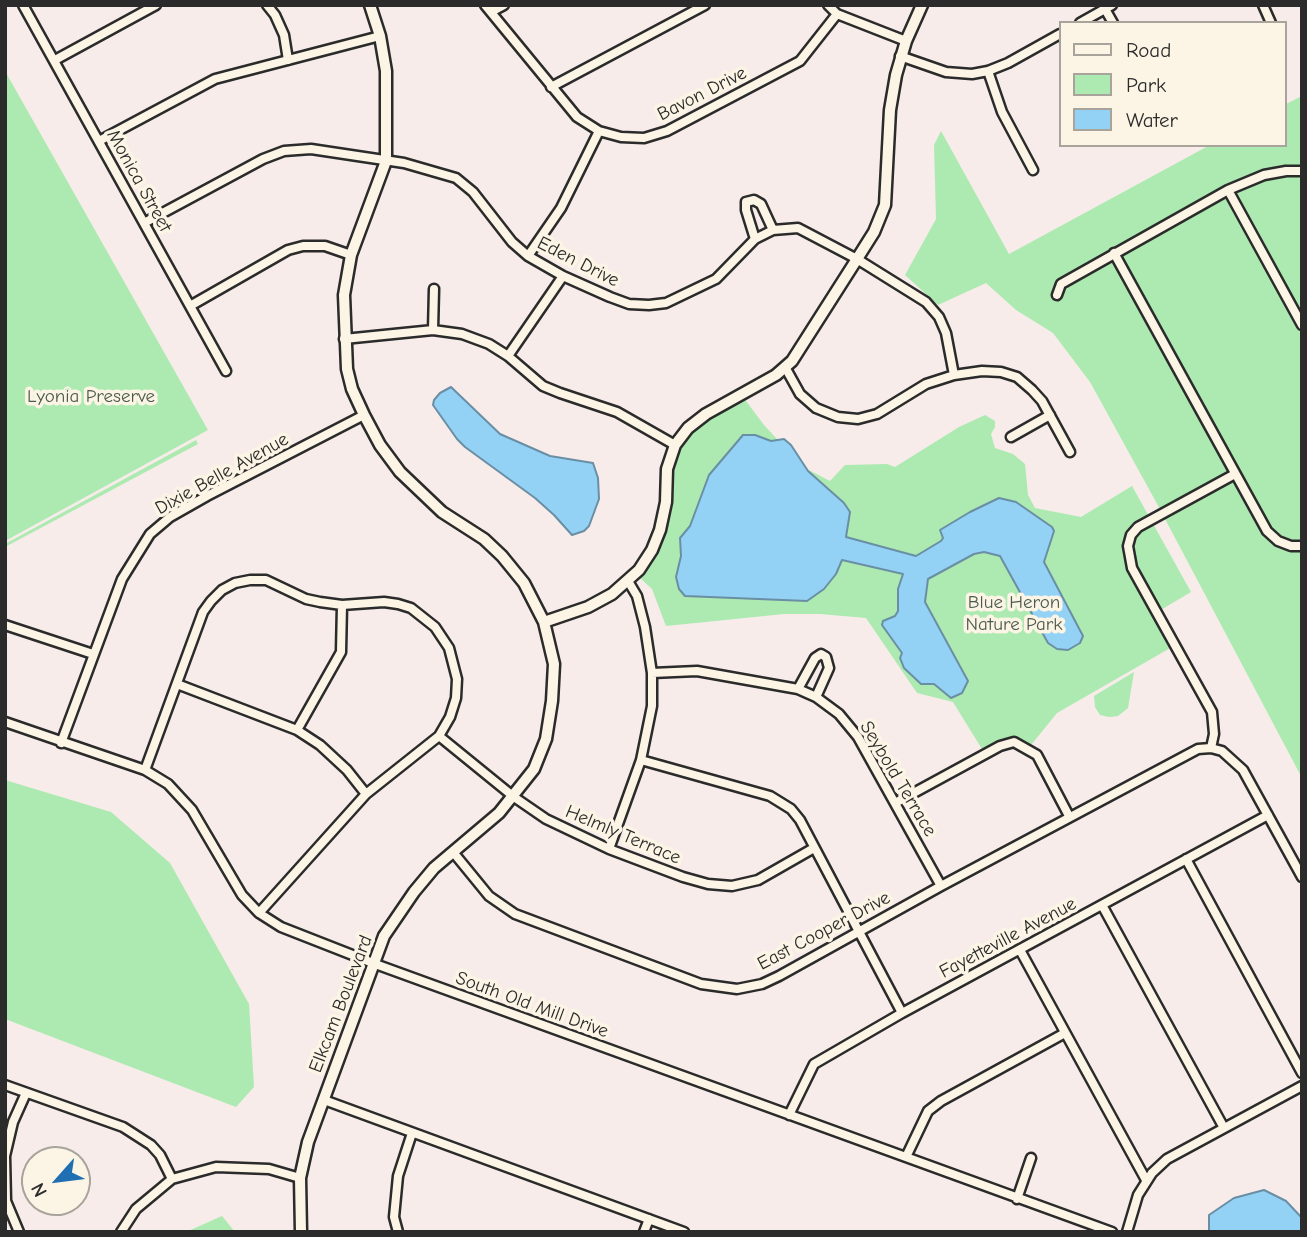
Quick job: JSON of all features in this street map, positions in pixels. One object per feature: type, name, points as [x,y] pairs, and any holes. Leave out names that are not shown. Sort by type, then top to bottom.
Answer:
[{"type":"street","name":"Monica Street","points":[[23,5],[226,372]]},
{"type":"street","points":[[55,60],[156,5]]},
{"type":"street","points":[[267,5],[284,35],[288,60]]},
{"type":"street","name":"Elkcam Boulevard","points":[[301,1232],[300,1178],[309,1142],[384,936],[434,868],[514,797],[534,769],[546,739],[552,701],[554,664],[544,622],[524,583],[484,539],[442,512],[400,472],[380,445],[352,389],[344,339],[344,295],[351,255],[386,161],[386,71],[380,36],[370,5]]},
{"type":"street","points":[[488,9],[504,5]]},
{"type":"street","points":[[551,87],[705,5]]},
{"type":"street","points":[[828,5],[837,14],[906,41]]},
{"type":"street","points":[[544,622],[588,607],[612,594],[628,581],[646,560],[660,530],[666,502],[667,469],[675,444],[688,428],[706,414],[785,367],[802,348],[858,259],[882,217],[890,110],[900,56],[922,5]]},
{"type":"street","points":[[1263,5],[1270,21]]},
{"type":"street","points":[[1084,21],[1109,7]]},
{"type":"street","name":"Bavon Drive","points":[[488,9],[577,117],[598,131],[621,137],[644,138],[667,131],[800,61],[837,14]]},
{"type":"street","points":[[900,56],[946,72],[959,74],[988,71],[1058,35]]},
{"type":"street","points":[[99,141],[215,79],[380,36]]},
{"type":"street","points":[[988,71],[1002,112],[1033,170]]},
{"type":"street","points":[[528,256],[561,208],[598,131]]},
{"type":"street","name":"Eden Drive","points":[[144,223],[263,159],[284,151],[311,149],[404,163],[456,178],[473,192],[512,242],[528,256],[563,276],[629,304],[666,303],[716,279],[755,239],[773,230]]},
{"type":"street","points":[[1057,295],[1060,285],[1228,190],[1264,175],[1302,171]]},
{"type":"street","points":[[1228,190],[1302,325]]},
{"type":"street","points":[[755,239],[746,209],[747,202],[754,200],[761,204],[773,230],[798,228],[858,259],[926,302],[939,317],[946,333],[954,375]]},
{"type":"street","points":[[190,306],[288,250],[303,246],[325,246],[351,255]]},
{"type":"street","points":[[1114,253],[1268,531],[1278,541],[1291,546],[1302,546]]},
{"type":"street","points":[[508,356],[563,276]]},
{"type":"street","points":[[433,330],[434,289]]},
{"type":"street","points":[[344,339],[433,330],[462,334],[489,344],[508,356],[543,386],[617,412],[675,444]]},
{"type":"street","points":[[785,367],[800,394],[816,408],[838,418],[858,419],[877,414],[926,384],[954,375],[982,371],[1001,372],[1017,377],[1037,395],[1070,452]]},
{"type":"street","name":"Dixie Belle Avenue","points":[[61,743],[122,579],[150,534],[170,517],[207,496],[364,415]]},
{"type":"street","points":[[1011,437],[1050,415]]},
{"type":"street","points":[[1236,474],[1138,527],[1131,535],[1128,546],[1132,568],[1212,712],[1214,734],[1211,747],[1222,751],[1243,770],[1302,877]]},
{"type":"street","points":[[145,770],[203,612],[222,590],[235,583],[266,580],[306,599],[342,605],[384,601],[398,604],[411,608],[435,627],[449,648],[457,679],[456,698],[450,717],[439,736],[366,794],[259,913]]},
{"type":"street","points":[[610,849],[641,760],[652,706],[652,673],[645,627],[637,596],[628,581]]},
{"type":"street","points":[[297,730],[341,652],[342,605]]},
{"type":"street","points":[[5,625],[93,654]]},
{"type":"street","points":[[797,689],[815,659],[821,654],[826,657],[829,668],[816,698]]},
{"type":"street","name":"Seybold Terrace","points":[[652,673],[697,671],[797,689],[839,714],[858,737],[941,886]]},
{"type":"street","points":[[177,684],[297,730],[320,745],[347,770],[366,794]]},
{"type":"street","name":"South Old Mill Drive","points":[[5,722],[145,770],[168,785],[192,810],[242,895],[259,913],[281,928],[1112,1232]]},
{"type":"street","name":"Helmly Terrace","points":[[439,736],[514,797],[546,819],[610,849],[683,877],[708,884],[732,886],[758,880],[814,848]]},
{"type":"street","points":[[897,803],[1000,746],[1014,742],[1037,755],[1069,816]]},
{"type":"street","name":"East Cooper Drive","points":[[453,852],[489,896],[515,914],[701,984],[737,989],[762,984],[1189,752],[1211,747]]},
{"type":"street","points":[[641,760],[781,801],[800,820],[902,1013]]},
{"type":"street","name":"Fayetteville Avenue","points":[[789,1115],[814,1064],[902,1013],[1268,815]]},
{"type":"street","points":[[1186,859],[1302,1073]]},
{"type":"street","points":[[1102,905],[1224,1128]]},
{"type":"street","points":[[1020,950],[1146,1181]]},
{"type":"street","points":[[906,1157],[928,1111],[941,1101],[1065,1033]]},
{"type":"street","points":[[5,1085],[123,1127],[151,1145],[160,1155],[172,1179]]},
{"type":"street","points":[[1127,1232],[1138,1195],[1146,1181],[1167,1158],[1302,1086]]},
{"type":"street","points":[[19,1232],[6,1201],[5,1156],[13,1122],[26,1093]]},
{"type":"street","points":[[324,1100],[684,1232]]},
{"type":"street","points":[[398,1232],[394,1217],[397,1176],[412,1133]]},
{"type":"street","points":[[1017,1199],[1031,1158]]},
{"type":"street","points":[[121,1232],[136,1209],[172,1179],[216,1167],[269,1170],[300,1178]]},
{"type":"street","points":[[644,1232],[649,1219]]},
{"type":"green space","name":"Lyonia Preserve","points":[[5,71],[208,430],[5,541]]},
{"type":"green space","points":[[1302,96],[1302,168],[1264,172],[1229,185],[1059,281],[1052,297],[1059,299],[1064,287],[1112,258],[1230,473],[1161,511],[1090,382],[1053,333],[1016,310],[986,283],[938,305],[905,275],[936,219],[934,145],[941,131],[1009,254],[1206,147],[1286,147],[1286,104]]},
{"type":"green space","points":[[1286,174],[1302,175],[1302,317],[1233,191],[1265,178]]},
{"type":"green space","points":[[1226,195],[1302,333],[1302,542],[1281,538],[1271,529],[1119,254]]},
{"type":"green space","name":"Blue Heron Nature Park","points":[[743,397],[764,425],[803,467],[830,481],[845,465],[887,464],[895,467],[959,427],[985,415],[995,421],[991,434],[995,448],[1013,454],[1025,464],[1028,495],[1035,508],[1081,517],[1132,486],[1191,592],[1154,614],[1172,647],[1057,713],[1031,745],[1013,740],[985,754],[953,702],[917,693],[866,618],[784,614],[666,626],[652,589],[639,577],[651,560],[667,526],[670,474],[677,451],[685,436]]},
{"type":"green space","points":[[196,440],[198,444],[5,547],[5,544]]},
{"type":"green space","points":[[1234,479],[1265,534],[1302,549],[1302,778],[1164,517]]},
{"type":"green space","points":[[1134,672],[1128,708],[1118,716],[1100,715],[1095,707],[1094,696]]},
{"type":"green space","points":[[5,780],[111,812],[170,863],[249,1004],[254,1087],[236,1107],[5,1019]]},
{"type":"green space","points":[[222,1216],[235,1232],[186,1232]]},
{"type":"water","points":[[451,387],[500,434],[550,456],[593,463],[598,478],[599,499],[589,526],[584,531],[572,535],[535,498],[457,439],[433,405],[440,393]]},
{"type":"water","points":[[743,435],[755,435],[771,441],[784,439],[791,445],[808,471],[844,503],[850,512],[846,537],[916,556],[941,541],[943,538],[940,530],[970,512],[999,498],[1016,502],[1054,531],[1044,562],[1083,636],[1080,643],[1068,650],[1057,649],[1048,643],[1000,556],[984,552],[974,554],[928,579],[925,602],[968,681],[962,693],[951,698],[934,684],[921,684],[904,668],[900,658],[902,653],[882,625],[883,621],[895,616],[898,611],[898,589],[903,574],[842,560],[836,574],[824,589],[807,601],[685,596],[679,589],[676,577],[681,556],[680,538],[690,526],[709,475]]},
{"type":"water","points":[[1264,1190],[1286,1201],[1302,1218],[1302,1232],[1209,1232],[1209,1215],[1234,1198]]}]
